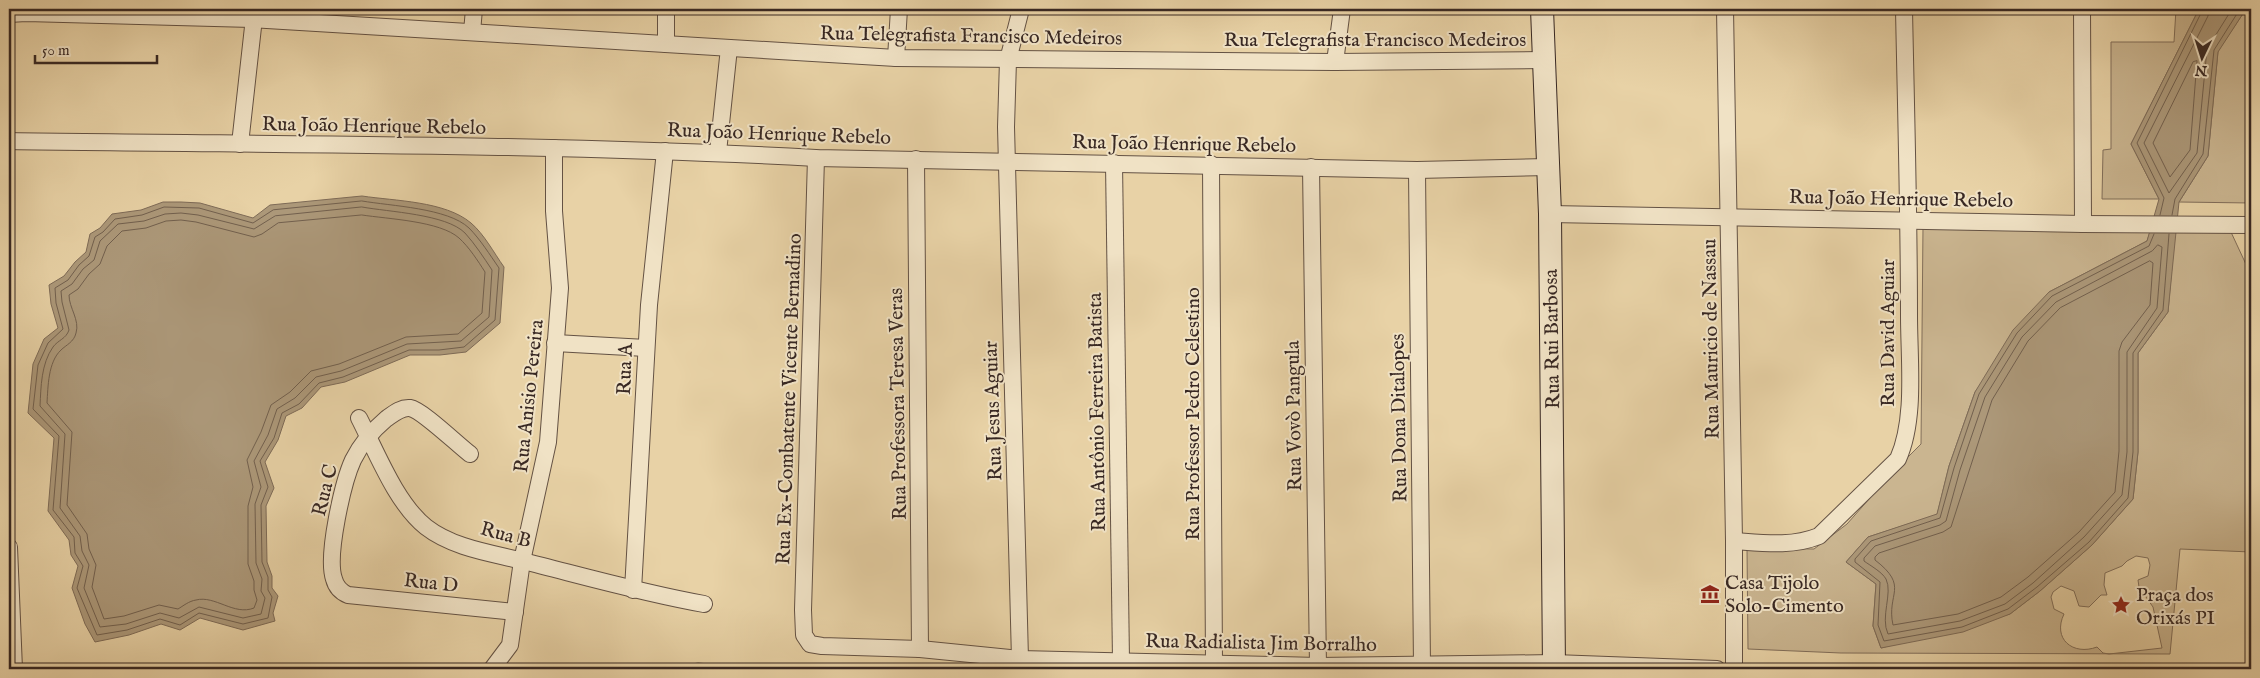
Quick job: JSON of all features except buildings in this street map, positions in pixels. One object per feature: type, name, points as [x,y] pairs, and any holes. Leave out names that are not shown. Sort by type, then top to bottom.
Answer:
[{"type":"street","points":[[472,32],[474,9]]},
{"type":"street","points":[[666,9],[666,44]]},
{"type":"street","points":[[896,58],[899,9]]},
{"type":"street","name":"Rua Jesus Aguiar","points":[[1021,9],[1008,60],[1006,162],[1022,664]]},
{"type":"street","points":[[1335,62],[1342,9]]},
{"type":"street","name":"Rua Rui Barbosa","points":[[1542,9],[1550,214],[1554,666]]},
{"type":"street","name":"Rua Mauricio de Nassau","points":[[1725,9],[1734,541],[1734,669]]},
{"type":"street","name":"Rua David Aguiar","points":[[1734,541],[1785,543],[1806,541],[1819,536],[1898,459],[1905,444],[1909,398],[1904,9]]},
{"type":"street","points":[[2082,9],[2083,224]]},
{"type":"street","name":"Rua Telegrafista Francisco Medeiros","points":[[9,14],[27,11],[253,14],[472,32],[896,58],[1335,62],[1543,60]]},
{"type":"street","points":[[240,144],[253,14]]},
{"type":"street","points":[[718,152],[729,48]]},
{"type":"street","name":"Rua João Henrique Rebelo","points":[[9,141],[554,148],[718,152],[816,158],[1211,164],[1417,170],[1548,167]]},
{"type":"street","name":"Rua Anisio Pereira","points":[[492,669],[510,645],[522,561],[548,442],[560,288],[554,211],[554,148]]},
{"type":"street","name":"Rua A","points":[[633,590],[646,348],[665,151]]},
{"type":"street","name":"Rua Ex-Combatente Vicente Bernadino","points":[[806,641],[803,610],[816,158]]},
{"type":"street","name":"Rua Professora Teresa Veras","points":[[916,159],[920,649]]},
{"type":"street","name":"Rua Antônio Ferreira Batista","points":[[1114,163],[1121,660]]},
{"type":"street","name":"Rua Professor Pedro Celestino","points":[[1211,164],[1214,664]]},
{"type":"street","name":"Rua Vovò Pangula","points":[[1311,167],[1318,666]]},
{"type":"street","name":"Rua Dona Ditalopes","points":[[1417,170],[1422,666]]},
{"type":"street","name":"Rua João Henrique Rebelo","points":[[1550,214],[1908,219],[2083,224],[2251,225]]},
{"type":"street","points":[[555,343],[646,348]]},
{"type":"street","name":"Rua C","points":[[342,592],[334,580],[332,571],[340,505],[346,476],[354,458],[368,436],[394,413],[410,408],[430,421],[470,454]]},
{"type":"street","name":"Rua B","points":[[359,418],[403,500],[426,527],[443,538],[486,553],[633,590],[704,604]]},
{"type":"street","points":[[9,547],[14,669]]},
{"type":"street","name":"Rua D","points":[[342,592],[348,595],[515,612]]},
{"type":"street","name":"Rua Radialista Jim Borralho","points":[[806,641],[810,644],[822,646],[920,649],[1022,664],[1121,660],[1318,666],[1554,666],[1717,669]]},
{"type":"shaded area","points":[[2176,9],[2199,9],[2131,144],[2159,199],[2102,199],[2103,150],[2111,149],[2111,42],[2174,42]]},
{"type":"shaded area","points":[[2246,9],[2251,9],[2251,203],[2179,202],[2208,156],[2218,51]]},
{"type":"shaded area","points":[[1923,226],[2151,229],[2147,241],[2049,292],[1975,392],[1949,466],[1937,515],[1868,537],[1846,562],[1876,584],[1873,626],[1881,648],[2010,614],[2040,591],[2092,545],[2133,499],[2138,452],[2138,353],[2168,312],[2175,231],[2230,230],[2251,275],[2251,552],[2180,549],[2170,654],[2111,654],[2162,648],[2153,607],[2139,587],[2138,580],[2148,576],[2150,565],[2148,558],[2136,556],[2122,566],[2105,573],[2104,585],[2107,595],[2101,595],[2089,607],[2079,606],[2074,591],[2061,586],[2053,592],[2051,597],[2054,609],[2064,614],[2061,631],[2067,643],[2080,649],[2097,647],[2103,653],[2108,654],[1841,653],[1748,649],[1747,548],[1814,549],[1847,524],[1893,472],[1921,444]]},
{"type":"water","points":[[2199,9],[2246,9],[2218,52],[2208,156],[2179,202],[2168,312],[2138,353],[2138,452],[2133,499],[2092,545],[2040,591],[2010,614],[1963,632],[1881,648],[1873,626],[1876,584],[1846,562],[1868,537],[1937,514],[1949,466],[1975,392],[2013,330],[2049,292],[2147,241],[2159,199],[2131,144]]},
{"type":"water","points":[[362,196],[434,206],[460,216],[476,227],[504,267],[500,323],[466,352],[440,355],[410,355],[345,382],[321,387],[302,408],[286,416],[278,440],[265,462],[274,488],[266,506],[267,562],[272,576],[272,588],[278,596],[273,613],[275,621],[243,630],[200,618],[180,630],[161,624],[129,635],[95,642],[85,624],[72,588],[78,566],[71,555],[69,540],[48,511],[54,438],[28,413],[33,364],[44,339],[58,328],[51,304],[49,285],[64,276],[86,252],[90,234],[100,228],[112,214],[141,210],[163,202],[181,202],[200,203],[253,218],[270,205]]},
{"type":"water","points":[[698,663],[766,669],[662,669]]},
{"type":"place","name":"Casa Tijolo Solo-Cimento","points":[[1710,594]]},
{"type":"place","name":"Praça dos Orixás PI","points":[[2121,605]]}]
